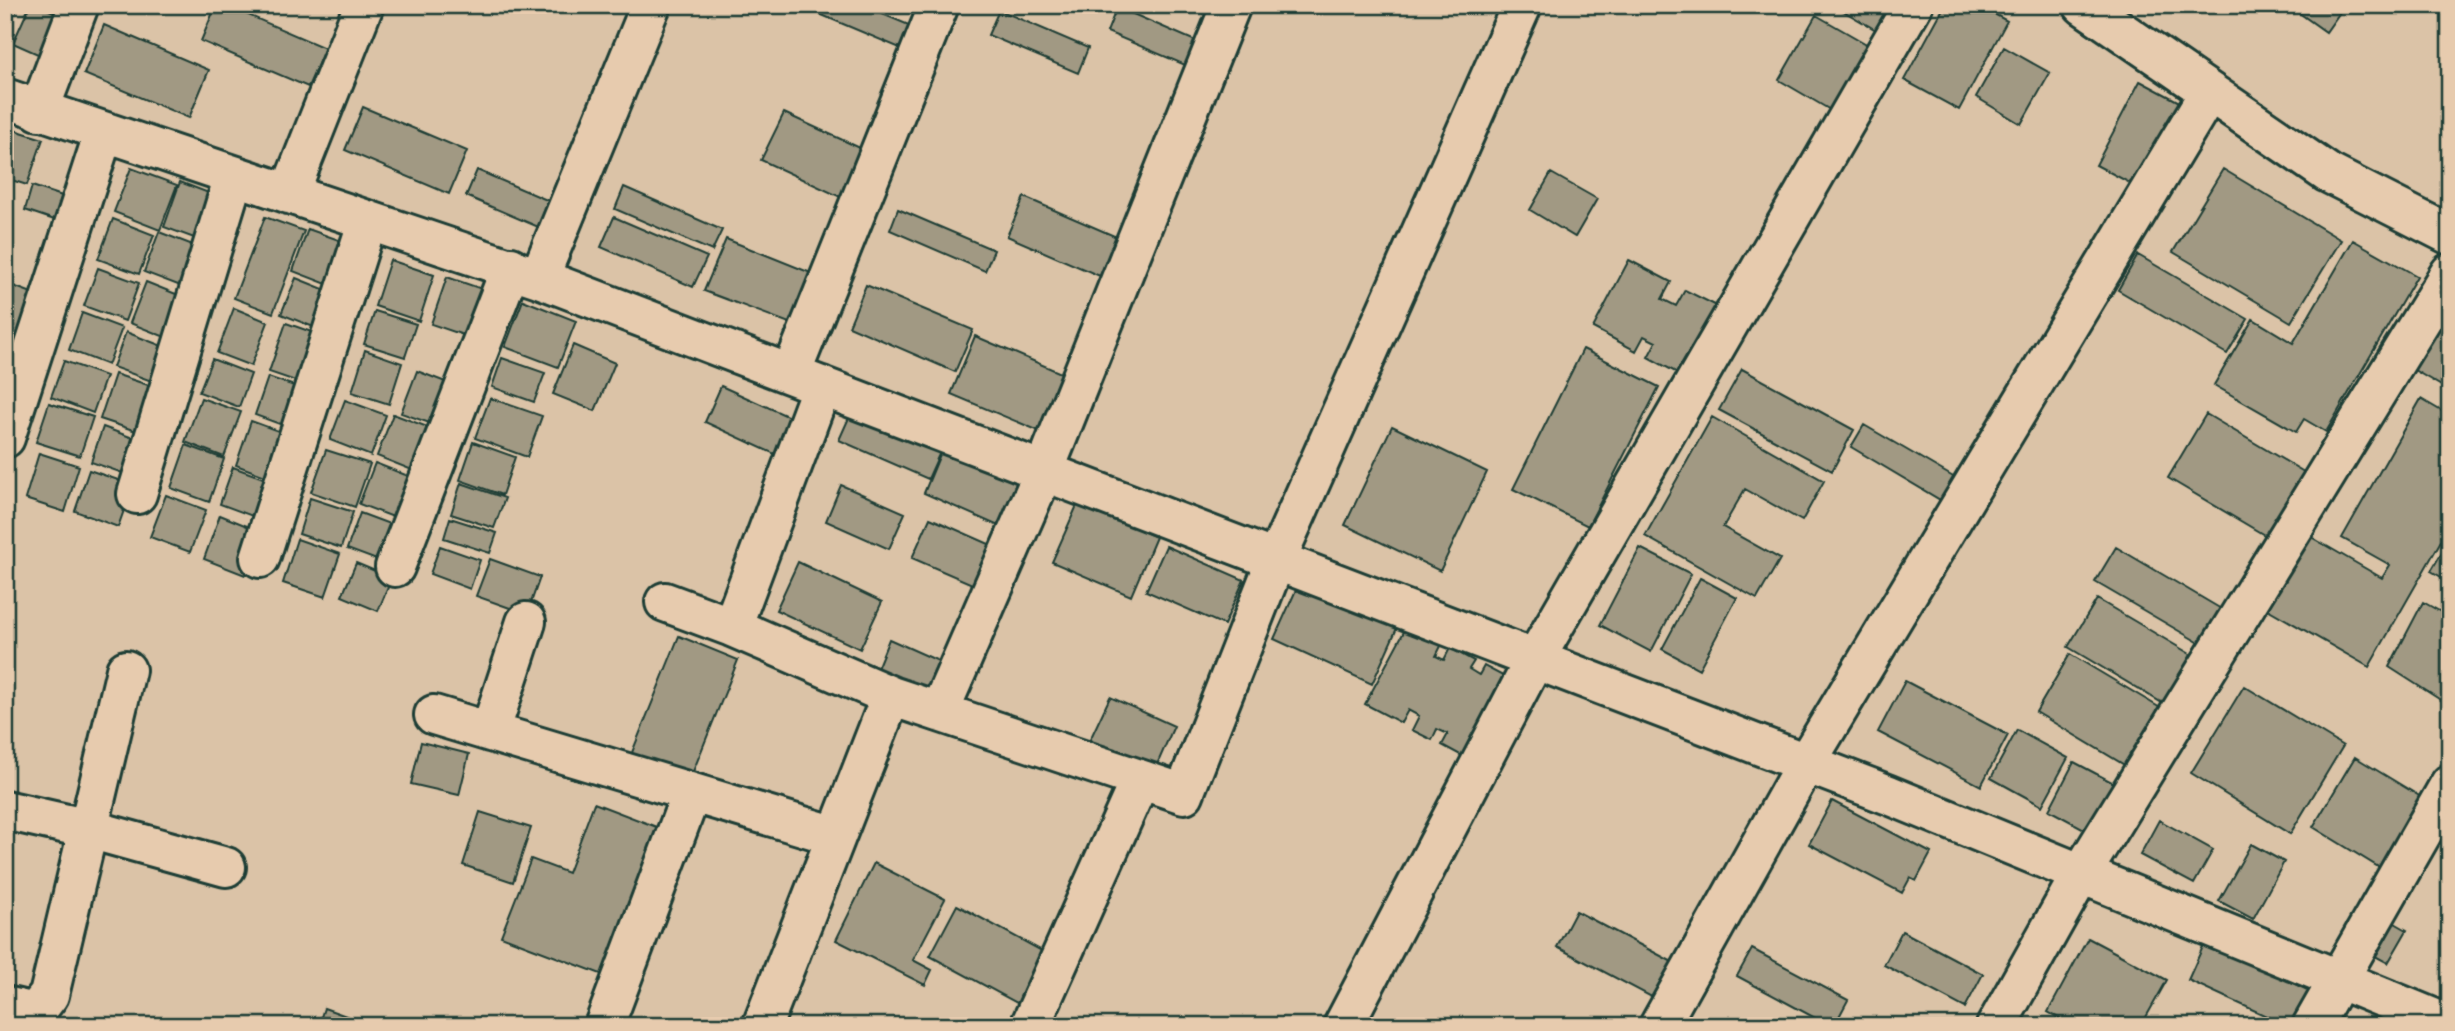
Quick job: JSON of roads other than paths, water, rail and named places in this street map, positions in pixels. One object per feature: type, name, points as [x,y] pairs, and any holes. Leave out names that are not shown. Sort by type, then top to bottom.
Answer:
[{"type":"street","points":[[79,5],[22,105],[525,272],[1806,763],[2450,1025]]},
{"type":"street","points":[[289,194],[364,5]]},
{"type":"street","points":[[395,567],[525,272],[651,5]]},
{"type":"street","points":[[732,627],[806,380],[939,5]]},
{"type":"street","points":[[939,712],[1044,471],[1231,5]]},
{"type":"street","points":[[665,602],[732,627],[891,695],[1184,794],[1276,560],[1521,5]]},
{"type":"street","points":[[1343,1026],[1535,659],[1913,5]]},
{"type":"street","points":[[2083,5],[2328,173],[2450,235]]},
{"type":"street","points":[[1660,1026],[1806,763],[2209,92]]},
{"type":"street","points":[[5,438],[104,132]]},
{"type":"street","points":[[137,494],[234,176]]},
{"type":"street","points":[[260,558],[368,220]]},
{"type":"street","points":[[1996,1026],[2081,874],[2450,273]]},
{"type":"street","points":[[490,732],[526,622]]},
{"type":"street","points":[[5,1006],[35,1013],[49,995],[126,670]]},
{"type":"street","points":[[762,1026],[891,695]]},
{"type":"street","points":[[434,715],[836,836]]},
{"type":"street","points":[[1030,1026],[1140,780]]},
{"type":"street","points":[[2312,1026],[2450,784]]},
{"type":"street","points":[[604,1026],[691,794]]},
{"type":"street","points":[[5,810],[89,829],[226,867]]}]
